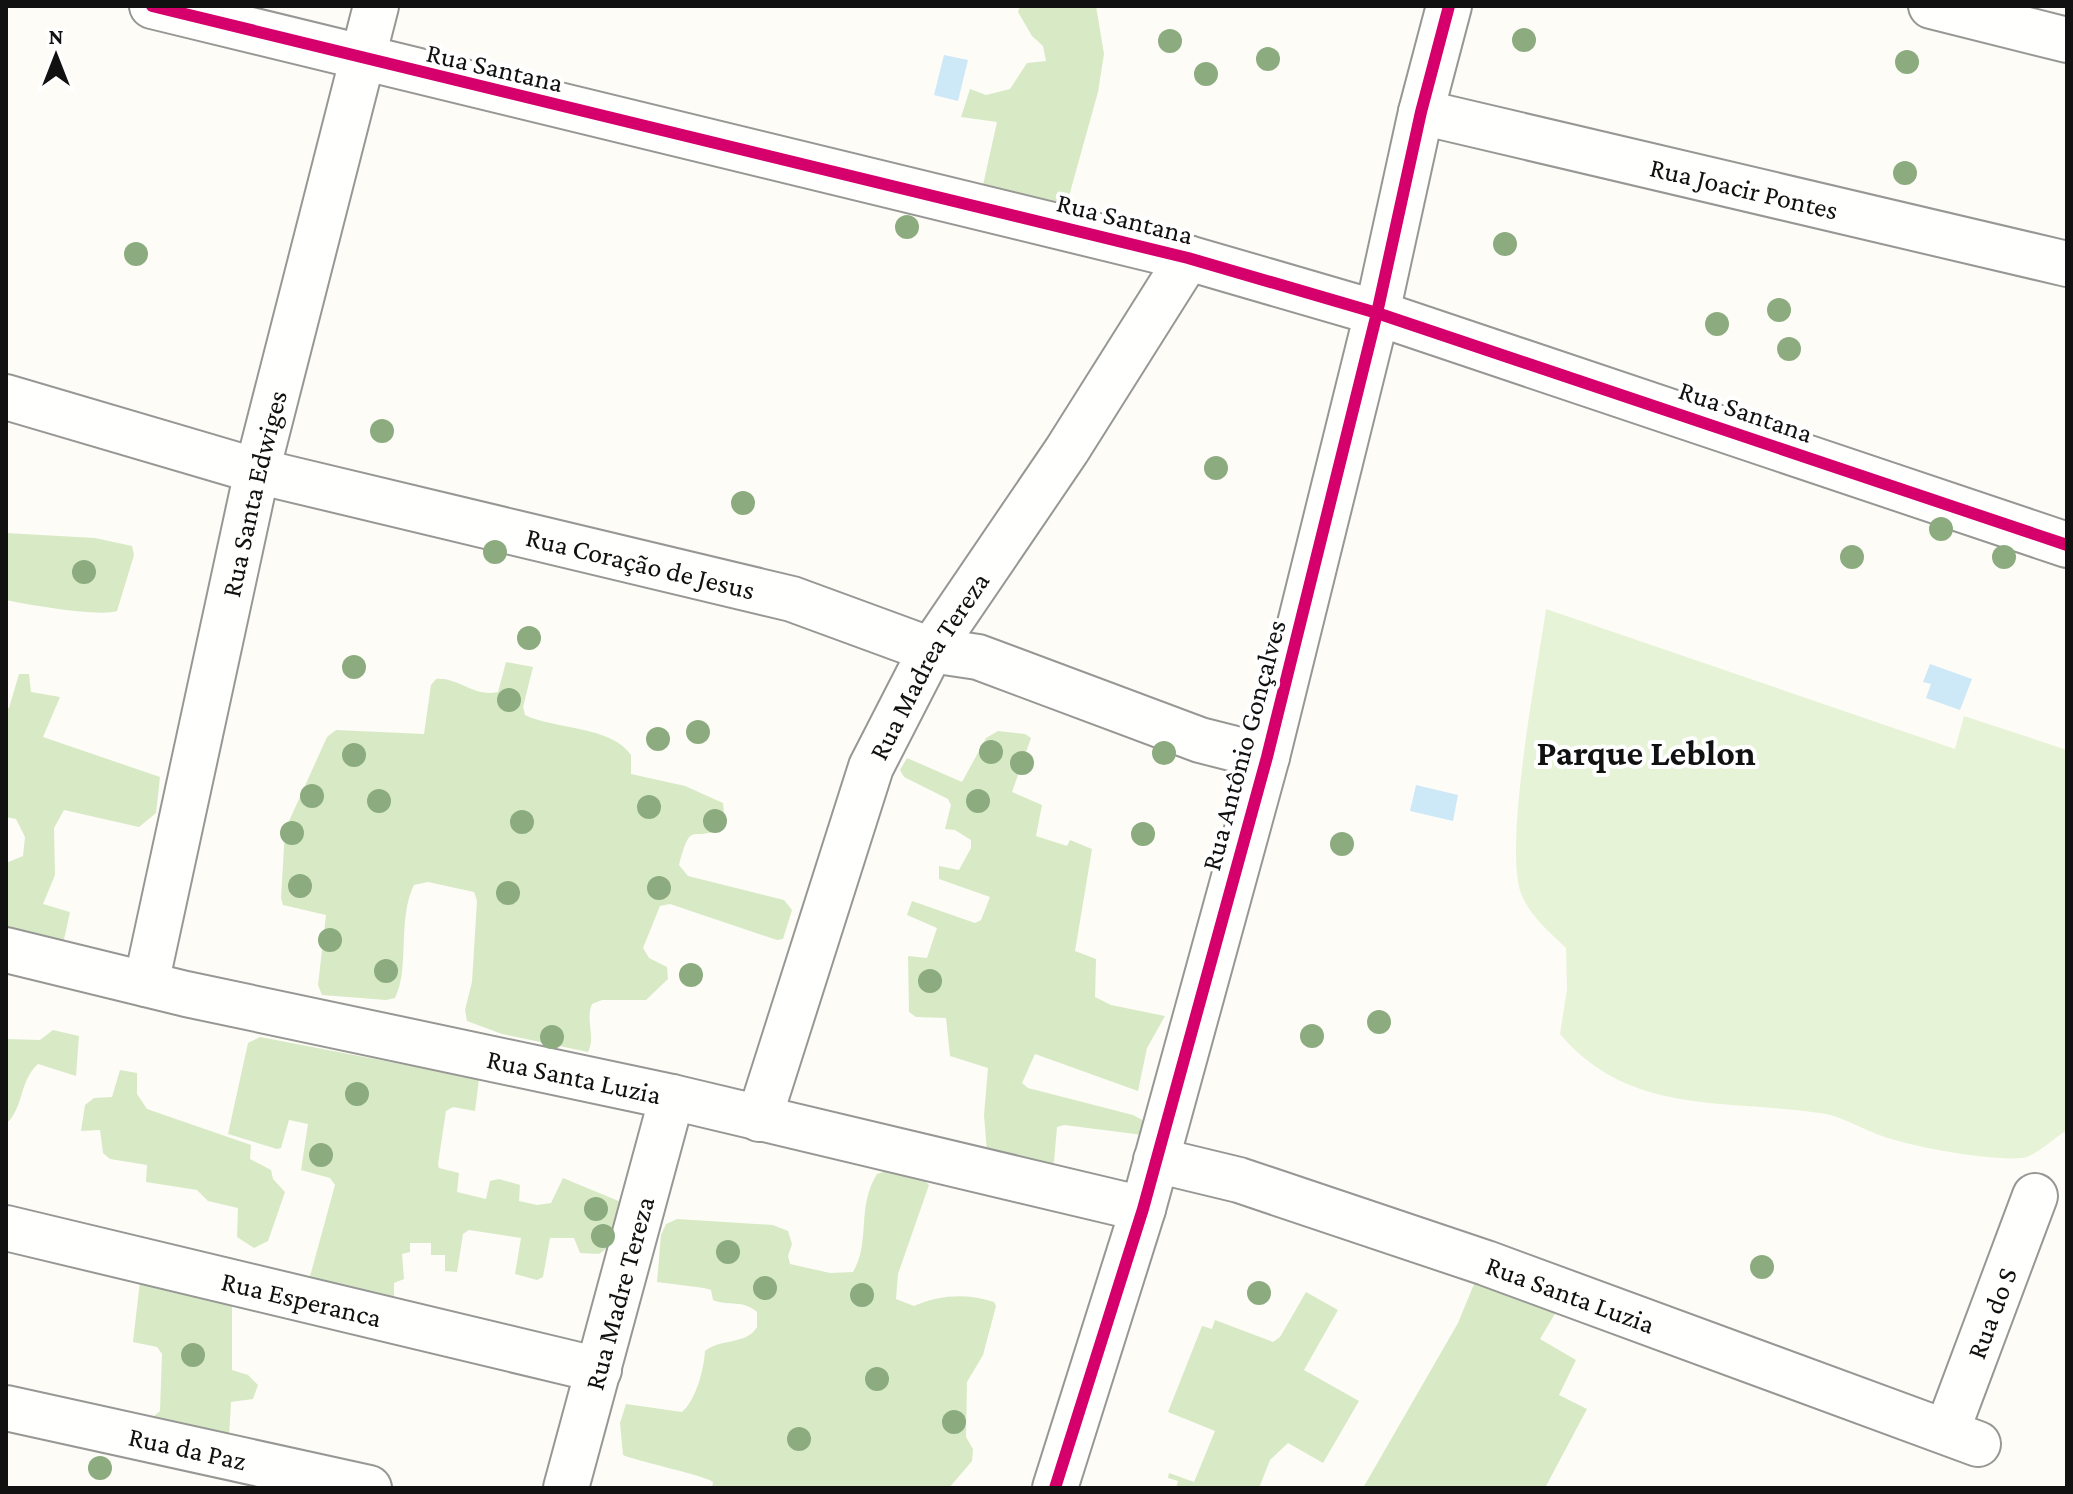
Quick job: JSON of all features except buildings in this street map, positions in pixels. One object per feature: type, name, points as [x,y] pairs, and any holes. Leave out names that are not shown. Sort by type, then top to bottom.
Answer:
[{"type":"street","name":"Rua Santana","points":[[152,6],[1188,258],[1377,313],[2067,545]]},
{"type":"street","name":"Rua Santa Edwiges","points":[[146,984],[257,471],[376,6]]},
{"type":"street","name":"Rua Antônio Gonçalves","points":[[1055,1488],[1143,1209],[1267,757],[1449,6]]},
{"type":"street","points":[[1931,6],[2067,40]]},
{"type":"street","name":"Rua Joacir Pontes","points":[[1421,112],[2067,264]]},
{"type":"street","name":"Rua Madrea Tereza","points":[[759,1119],[871,767],[931,650],[1067,450],[1188,258]]},
{"type":"street","name":"Rua Coração de Jesus","points":[[6,397],[257,471],[792,599],[931,650],[978,657],[1200,740],[1267,757]]},
{"type":"street","name":"Rua Santa Luzia","points":[[6,950],[146,984],[672,1097],[1143,1209]]},
{"type":"street","name":"Rua Madre Tereza","points":[[566,1488],[672,1097]]},
{"type":"street","name":"Rua Santa Luzia","points":[[1156,1160],[1239,1180],[1472,1258],[1963,1437]]},
{"type":"street","name":"Rua do S","points":[[1963,1437],[2035,1196]]},
{"type":"street","name":"Rua Esperanca","points":[[6,1228],[599,1370]]},
{"type":"street","name":"Rua da Paz","points":[[6,1408],[369,1488]]},
{"type":"green space","points":[[1020,6],[1096,6],[1104,54],[1098,92],[1064,214],[983,185],[997,122],[961,117],[970,89],[986,95],[1010,89],[1027,63],[1046,61],[1043,46],[1032,36],[1018,12]]},
{"type":"green space","points":[[6,533],[95,538],[132,546],[134,555],[117,611],[80,611],[6,600]]},
{"type":"green space","points":[[1546,609],[1955,749],[1964,716],[2067,750],[2067,1130],[2038,1151],[2021,1158],[1931,1149],[1882,1136],[1826,1114],[1683,1100],[1650,1092],[1618,1080],[1588,1061],[1560,1034],[1567,989],[1566,948],[1531,911],[1522,896],[1517,873],[1519,800]]},
{"type":"green space","points":[[506,662],[533,667],[523,707],[525,715],[610,738],[631,755],[631,774],[685,786],[723,803],[725,822],[721,828],[694,834],[687,841],[679,865],[688,876],[784,900],[792,910],[783,939],[777,940],[670,904],[660,906],[643,948],[649,958],[667,967],[668,979],[646,1000],[602,1000],[592,1004],[588,1052],[502,1034],[467,1021],[465,1010],[472,982],[477,901],[474,892],[428,882],[414,885],[406,913],[399,986],[395,998],[386,1000],[322,995],[318,985],[326,915],[283,905],[281,898],[285,830],[327,737],[336,730],[424,734],[431,685],[436,679],[452,681],[482,692],[498,692]]},
{"type":"green space","points":[[19,674],[29,674],[31,692],[60,697],[43,737],[160,777],[156,813],[139,827],[64,810],[54,828],[55,875],[43,904],[70,912],[63,944],[6,943],[6,863],[23,856],[25,837],[16,819],[6,817],[6,708],[9,708]]},
{"type":"green space","points":[[998,731],[1025,734],[1031,738],[1012,792],[1042,805],[1036,836],[1067,846],[1070,840],[1092,849],[1075,951],[1096,959],[1095,997],[1111,1005],[1165,1016],[1147,1048],[1138,1091],[1035,1054],[1022,1083],[1028,1088],[1133,1115],[1146,1122],[1143,1135],[1064,1125],[1057,1127],[1054,1162],[1047,1169],[987,1153],[984,1115],[988,1068],[950,1056],[946,1018],[916,1017],[909,1012],[908,956],[927,958],[937,928],[907,915],[912,901],[975,923],[981,920],[990,897],[939,879],[939,866],[959,870],[971,848],[971,840],[955,830],[945,829],[951,805],[948,799],[904,777],[900,770],[907,758],[962,782],[986,738]]},
{"type":"green space","points":[[53,1030],[79,1036],[76,1076],[38,1064],[28,1078],[12,1118],[6,1124],[6,1039],[40,1040]]},
{"type":"green space","points":[[260,1037],[479,1079],[475,1111],[453,1107],[446,1111],[439,1168],[459,1173],[457,1192],[486,1199],[490,1181],[499,1179],[520,1185],[519,1201],[537,1205],[551,1203],[563,1178],[621,1202],[606,1249],[599,1254],[580,1253],[574,1238],[550,1238],[543,1277],[537,1280],[515,1274],[521,1238],[469,1230],[463,1234],[457,1272],[445,1271],[445,1255],[431,1255],[431,1243],[410,1243],[410,1252],[402,1254],[404,1279],[394,1283],[394,1300],[309,1280],[335,1185],[330,1178],[301,1170],[308,1124],[289,1120],[281,1148],[277,1149],[228,1134],[248,1043]]},
{"type":"green space","points":[[120,1070],[137,1073],[137,1094],[147,1109],[251,1145],[250,1159],[271,1170],[273,1179],[285,1192],[268,1241],[254,1248],[237,1237],[238,1208],[208,1201],[197,1190],[146,1182],[147,1165],[110,1159],[103,1153],[100,1130],[81,1131],[85,1105],[94,1098],[112,1097]]},
{"type":"green space","points":[[890,1170],[921,1177],[929,1185],[898,1274],[896,1299],[914,1306],[933,1299],[963,1296],[994,1302],[996,1306],[983,1355],[967,1382],[966,1437],[973,1449],[972,1461],[949,1488],[712,1488],[713,1482],[708,1479],[623,1455],[620,1423],[626,1404],[682,1412],[698,1384],[705,1351],[718,1344],[747,1337],[757,1327],[757,1312],[752,1308],[713,1300],[711,1290],[704,1288],[657,1282],[661,1235],[666,1224],[677,1219],[773,1225],[788,1231],[792,1244],[788,1256],[790,1264],[830,1273],[853,1272],[861,1249],[871,1187],[877,1174]]},
{"type":"green space","points":[[1481,1267],[1563,1300],[1540,1339],[1576,1360],[1559,1395],[1587,1409],[1545,1488],[1363,1488],[1458,1323]]},
{"type":"green space","points":[[140,1281],[232,1298],[232,1370],[248,1375],[258,1385],[253,1399],[231,1402],[229,1437],[145,1424],[160,1411],[162,1354],[157,1347],[133,1342]]},
{"type":"green space","points":[[1306,1292],[1338,1310],[1304,1370],[1359,1401],[1323,1463],[1288,1443],[1270,1460],[1259,1488],[1176,1488],[1178,1481],[1168,1478],[1169,1473],[1194,1482],[1215,1431],[1168,1412],[1202,1326],[1212,1329],[1215,1320],[1273,1342],[1280,1337]]},
{"type":"water","points":[[944,55],[968,60],[958,101],[934,95]]},
{"type":"water","points":[[1930,664],[1972,679],[1960,710],[1926,698],[1931,684],[1923,682]]},
{"type":"water","points":[[1416,785],[1458,795],[1453,821],[1410,811]]},
{"type":"cycle path","points":[[152,6],[1188,258],[1377,313],[2067,545]]},
{"type":"cycle path","points":[[1055,1488],[1143,1209],[1267,757],[1449,6]]},
{"type":"district","name":"Parque Leblon","points":[[1646,752]]}]
